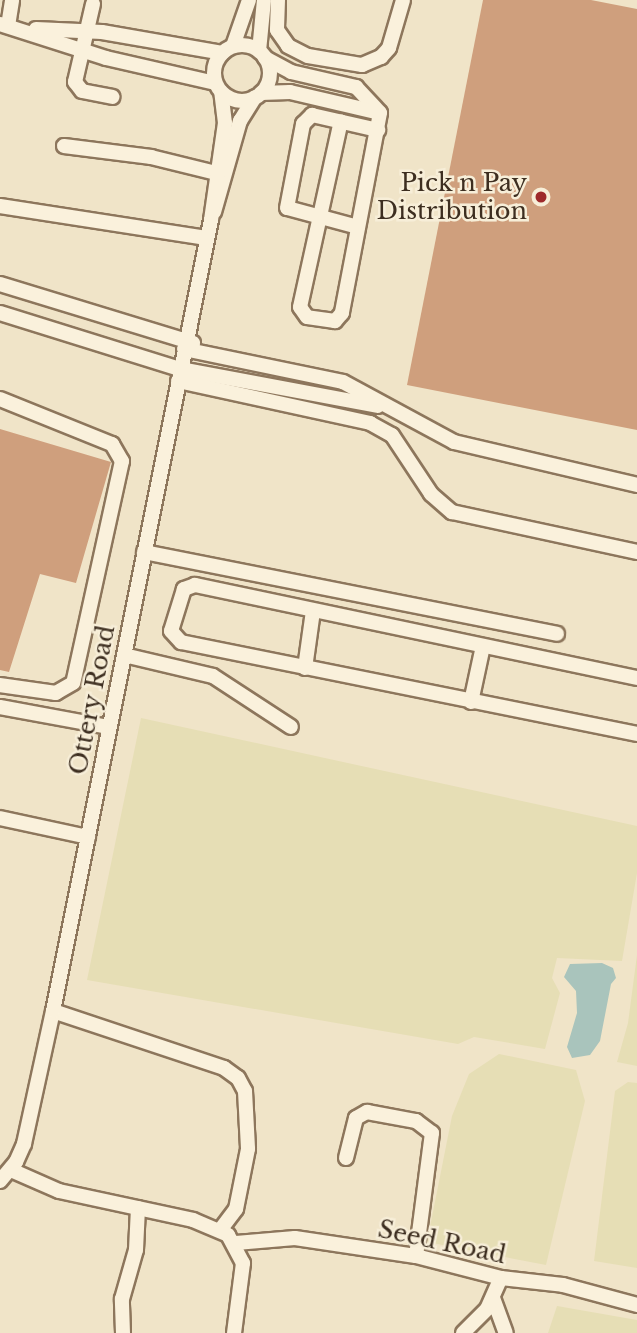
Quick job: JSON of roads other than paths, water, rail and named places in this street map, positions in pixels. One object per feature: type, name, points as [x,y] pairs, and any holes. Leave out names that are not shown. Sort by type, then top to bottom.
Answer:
[{"type":"street","points":[[8,26],[12,0]]},
{"type":"street","points":[[218,88],[214,72],[228,49],[249,0]]},
{"type":"street","points":[[258,95],[269,76],[262,55],[264,0]]},
{"type":"street","points":[[278,0],[277,30],[288,46],[308,56],[362,65],[381,57],[389,48],[403,0]]},
{"type":"street","points":[[93,4],[77,87],[111,97]]},
{"type":"street","points":[[8,26],[89,32],[228,49],[262,55],[291,72],[356,87],[380,113],[340,316],[335,321],[307,317],[300,307],[341,121]]},
{"type":"street","points":[[8,26],[84,51],[218,88],[237,100],[290,92],[380,113]]},
{"type":"street","name":"Ottery Road","points":[[0,1181],[11,1170],[27,1131],[88,837],[211,220],[225,123],[218,88]]},
{"type":"street","name":"Ottery Road","points":[[211,220],[222,197],[240,121],[258,95]]},
{"type":"street","points":[[358,226],[289,211],[286,205],[300,136],[308,116],[378,130]]},
{"type":"street","points":[[64,146],[151,157],[216,173]]},
{"type":"street","points":[[0,206],[207,238]]},
{"type":"street","points":[[0,284],[185,346],[342,382],[454,442],[637,485]]},
{"type":"street","points":[[0,313],[179,375],[380,427],[396,440],[439,503],[452,512],[637,552]]},
{"type":"street","points":[[179,375],[390,408]]},
{"type":"street","points":[[0,399],[111,444],[122,461],[73,683],[55,693],[0,685]]},
{"type":"street","points":[[144,552],[557,634]]},
{"type":"street","points":[[220,567],[231,593]]},
{"type":"street","points":[[637,678],[195,585],[184,589],[171,636],[181,642],[304,668],[637,734]]},
{"type":"street","points":[[304,668],[313,611]]},
{"type":"street","points":[[471,702],[483,646]]},
{"type":"street","points":[[124,655],[214,676],[291,727]]},
{"type":"street","points":[[0,708],[109,727]]},
{"type":"street","points":[[0,818],[88,837]]},
{"type":"street","points":[[53,1011],[224,1068],[238,1078],[245,1091],[248,1149],[236,1209],[220,1230]]},
{"type":"street","points":[[346,1158],[356,1118],[367,1112],[416,1121],[432,1133],[416,1256]]},
{"type":"street","points":[[11,1170],[59,1191],[220,1230],[236,1243],[243,1276],[234,1333]]},
{"type":"street","points":[[122,1333],[122,1299],[136,1250],[138,1208]]},
{"type":"street","name":"Seed Road","points":[[236,1243],[295,1238],[416,1256],[502,1278],[563,1285],[637,1305]]},
{"type":"street","points":[[463,1333],[493,1298],[502,1278]]},
{"type":"street","points":[[493,1298],[506,1333]]},
{"type":"water","points":[[602,963],[613,968],[616,978],[611,984],[600,1041],[590,1055],[572,1058],[567,1047],[577,1013],[576,991],[564,977],[570,964]]},
{"type":"place","name":"Pick n Pay Distribution","points":[[541,197]]}]
